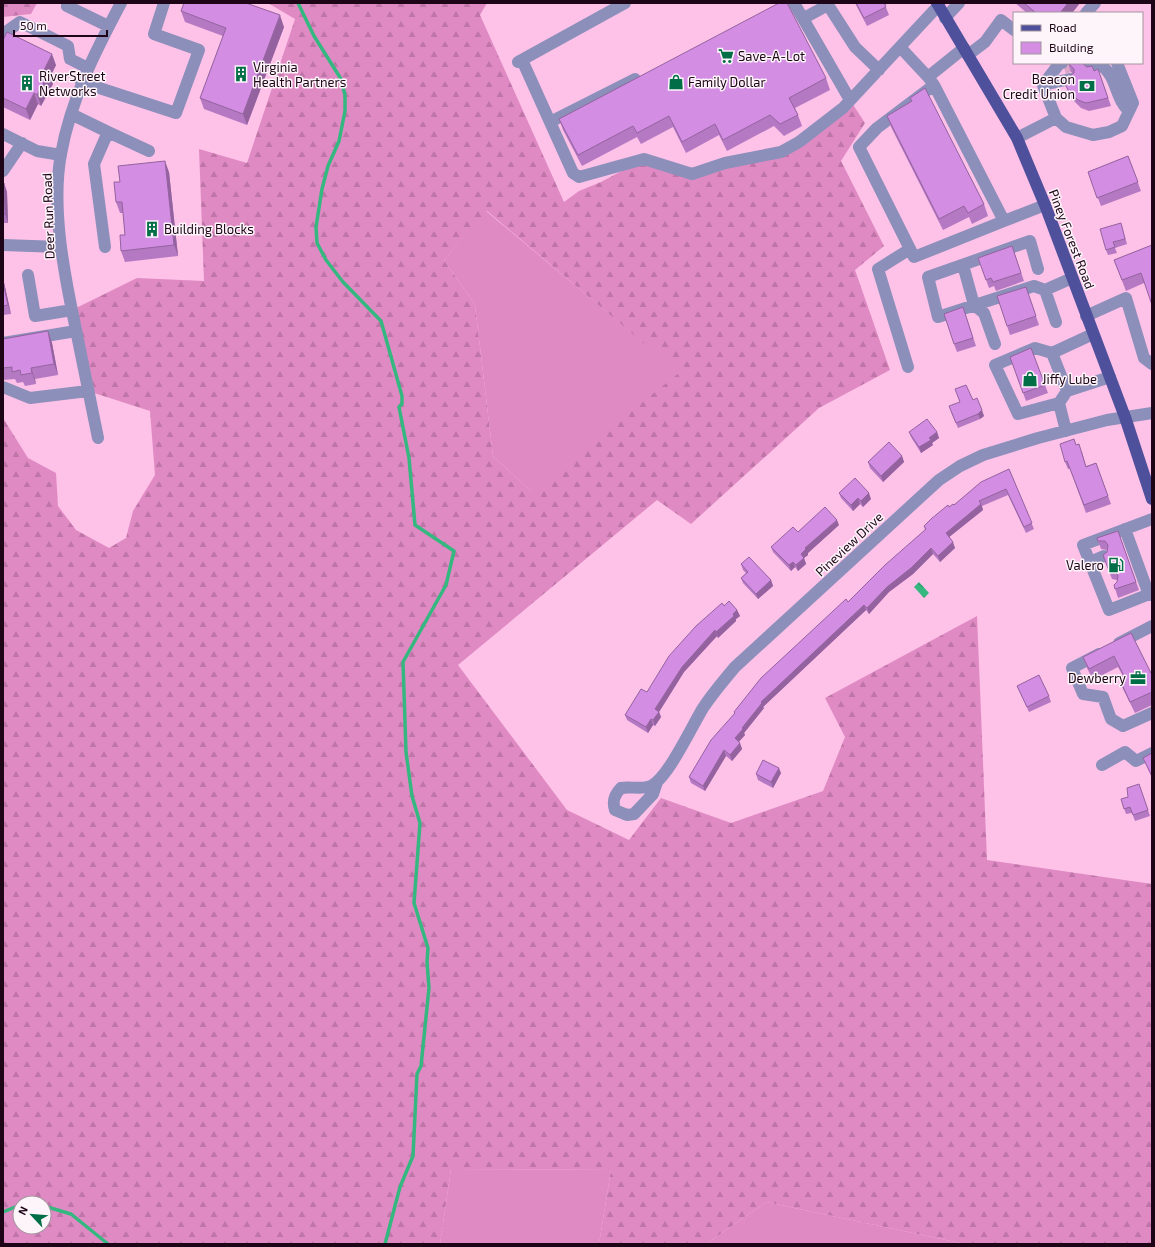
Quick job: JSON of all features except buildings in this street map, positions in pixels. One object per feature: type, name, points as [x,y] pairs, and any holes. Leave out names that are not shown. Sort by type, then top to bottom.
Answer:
[{"type":"main road","name":"Piney Forest Road","points":[[938,4],[1017,138],[1045,205],[1110,377],[1152,499]]},
{"type":"street","points":[[68,3],[67,6],[108,26]]},
{"type":"street","name":"Deer Run Road","points":[[98,438],[60,247],[59,196],[61,155],[81,82],[108,26],[121,3]]},
{"type":"street","points":[[81,82],[176,114],[198,50],[154,34],[164,3]]},
{"type":"street","points":[[794,3],[850,100]]},
{"type":"street","points":[[946,18],[959,3]]},
{"type":"street","points":[[1087,12],[1095,3]]},
{"type":"street","points":[[804,18],[828,4],[854,47],[878,70]]},
{"type":"street","points":[[618,5],[520,61],[574,173],[579,177],[644,159],[692,174],[725,163],[781,152],[805,137],[843,108],[938,4]]},
{"type":"street","points":[[1013,29],[1002,20],[986,42],[966,52],[877,128],[859,147],[914,257],[1045,205]]},
{"type":"street","points":[[3,34],[20,22],[68,46],[70,59],[88,68]]},
{"type":"street","points":[[900,47],[931,81],[1004,221]]},
{"type":"street","points":[[1059,64],[1066,71],[1043,85],[1059,64]]},
{"type":"street","points":[[1043,85],[1056,118],[1066,127],[1093,135],[1108,132],[1122,126],[1133,103],[1112,66],[1102,66],[1091,69]]},
{"type":"street","points":[[550,122],[643,75]]},
{"type":"street","points":[[71,114],[149,151]]},
{"type":"street","points":[[1017,138],[1056,118]]},
{"type":"street","points":[[106,247],[94,164],[108,132]]},
{"type":"street","points":[[3,134],[37,151],[61,155]]},
{"type":"street","points":[[3,171],[22,143]]},
{"type":"street","points":[[1038,269],[1030,241],[928,277],[938,317],[1034,286],[1045,290],[1072,278]]},
{"type":"street","points":[[3,245],[60,247]]},
{"type":"street","points":[[908,367],[878,270],[910,249]]},
{"type":"street","points":[[962,265],[974,305],[984,313],[995,344]]},
{"type":"street","points":[[28,274],[35,316],[72,310]]},
{"type":"street","points":[[1045,290],[1056,322]]},
{"type":"street","points":[[1086,316],[1126,298],[1144,358],[1152,364]]},
{"type":"street","points":[[3,343],[76,331]]},
{"type":"street","points":[[1093,334],[1052,353],[1035,348],[995,365],[1018,414],[1059,403],[1067,391],[1110,377]]},
{"type":"street","points":[[1052,353],[1067,391]]},
{"type":"street","points":[[3,387],[30,398],[88,391]]},
{"type":"street","points":[[1059,403],[1066,431]]},
{"type":"street","name":"Pineview Drive","points":[[657,782],[703,709],[718,687],[735,667],[939,480],[960,466],[983,455],[1066,431],[1152,413]]},
{"type":"street","points":[[1125,529],[1128,546],[1138,576],[1150,594],[1109,610],[1083,545],[1125,529],[1152,519]]},
{"type":"street","points":[[1090,562],[1104,556]]},
{"type":"street","points":[[1102,591],[1114,586]]},
{"type":"street","points":[[1152,626],[1072,668],[1083,694],[1103,697],[1111,719],[1123,726],[1152,713]]},
{"type":"street","points":[[1102,765],[1125,752],[1136,761],[1152,753]]},
{"type":"green space","points":[[3,3],[37,3],[31,14],[3,17]]},
{"type":"green space","points":[[268,3],[487,3],[480,15],[564,202],[579,191],[601,182],[644,159],[692,174],[781,152],[850,100],[865,123],[841,161],[884,246],[855,270],[890,370],[819,408],[691,524],[657,500],[458,665],[567,810],[629,840],[661,798],[731,823],[823,791],[845,737],[825,698],[977,616],[987,860],[1152,884],[1152,1244],[965,1244],[766,1202],[706,1244],[599,1244],[611,1170],[451,1169],[440,1244],[3,1244],[3,418],[28,458],[56,473],[58,506],[76,530],[109,548],[126,538],[133,511],[155,475],[150,411],[88,391],[72,310],[137,278],[204,281],[199,149],[247,163],[295,19]],"holes":[[[487,211],[679,373],[531,491],[493,456],[475,305],[444,260]]]},
{"type":"green space","points":[[486,211],[680,373],[532,492],[493,456],[475,305],[444,260]]},
{"type":"green space","points":[[451,1169],[611,1170],[599,1244],[440,1244]]},
{"type":"green space","points":[[766,1202],[965,1244],[706,1244]]},
{"type":"water","points":[[919,582],[929,593],[924,598],[914,587]]},
{"type":"waterway","points":[[298,3],[314,36],[341,79],[345,95],[345,111],[339,141],[328,166],[322,189],[316,227],[317,243],[326,260],[343,282],[381,321],[402,396],[402,404],[399,407],[409,458],[415,525],[454,551],[446,585],[403,662],[406,752],[412,796],[420,823],[414,903],[428,948],[427,962],[429,988],[421,1066],[417,1074],[413,1156],[400,1187],[385,1244]]},
{"type":"waterway","points":[[3,1212],[12,1208]]},
{"type":"waterway","points":[[52,1208],[71,1214],[108,1244]]},
{"type":"tunnel","points":[[1064,68],[1076,64]]},
{"type":"place","name":"Save-A-Lot","points":[[726,56]]},
{"type":"place","name":"Virginia Health Partners","points":[[241,74]]},
{"type":"place","name":"Family Dollar","points":[[676,82]]},
{"type":"place","name":"RiverStreet Networks","points":[[27,83]]},
{"type":"place","name":"Beacon Credit Union","points":[[1087,86]]},
{"type":"place","name":"Building Blocks","points":[[152,229]]},
{"type":"place","name":"Jiffy Lube","points":[[1030,379]]},
{"type":"place","name":"Valero","points":[[1116,565]]},
{"type":"place","name":"Dewberry","points":[[1138,678]]}]
